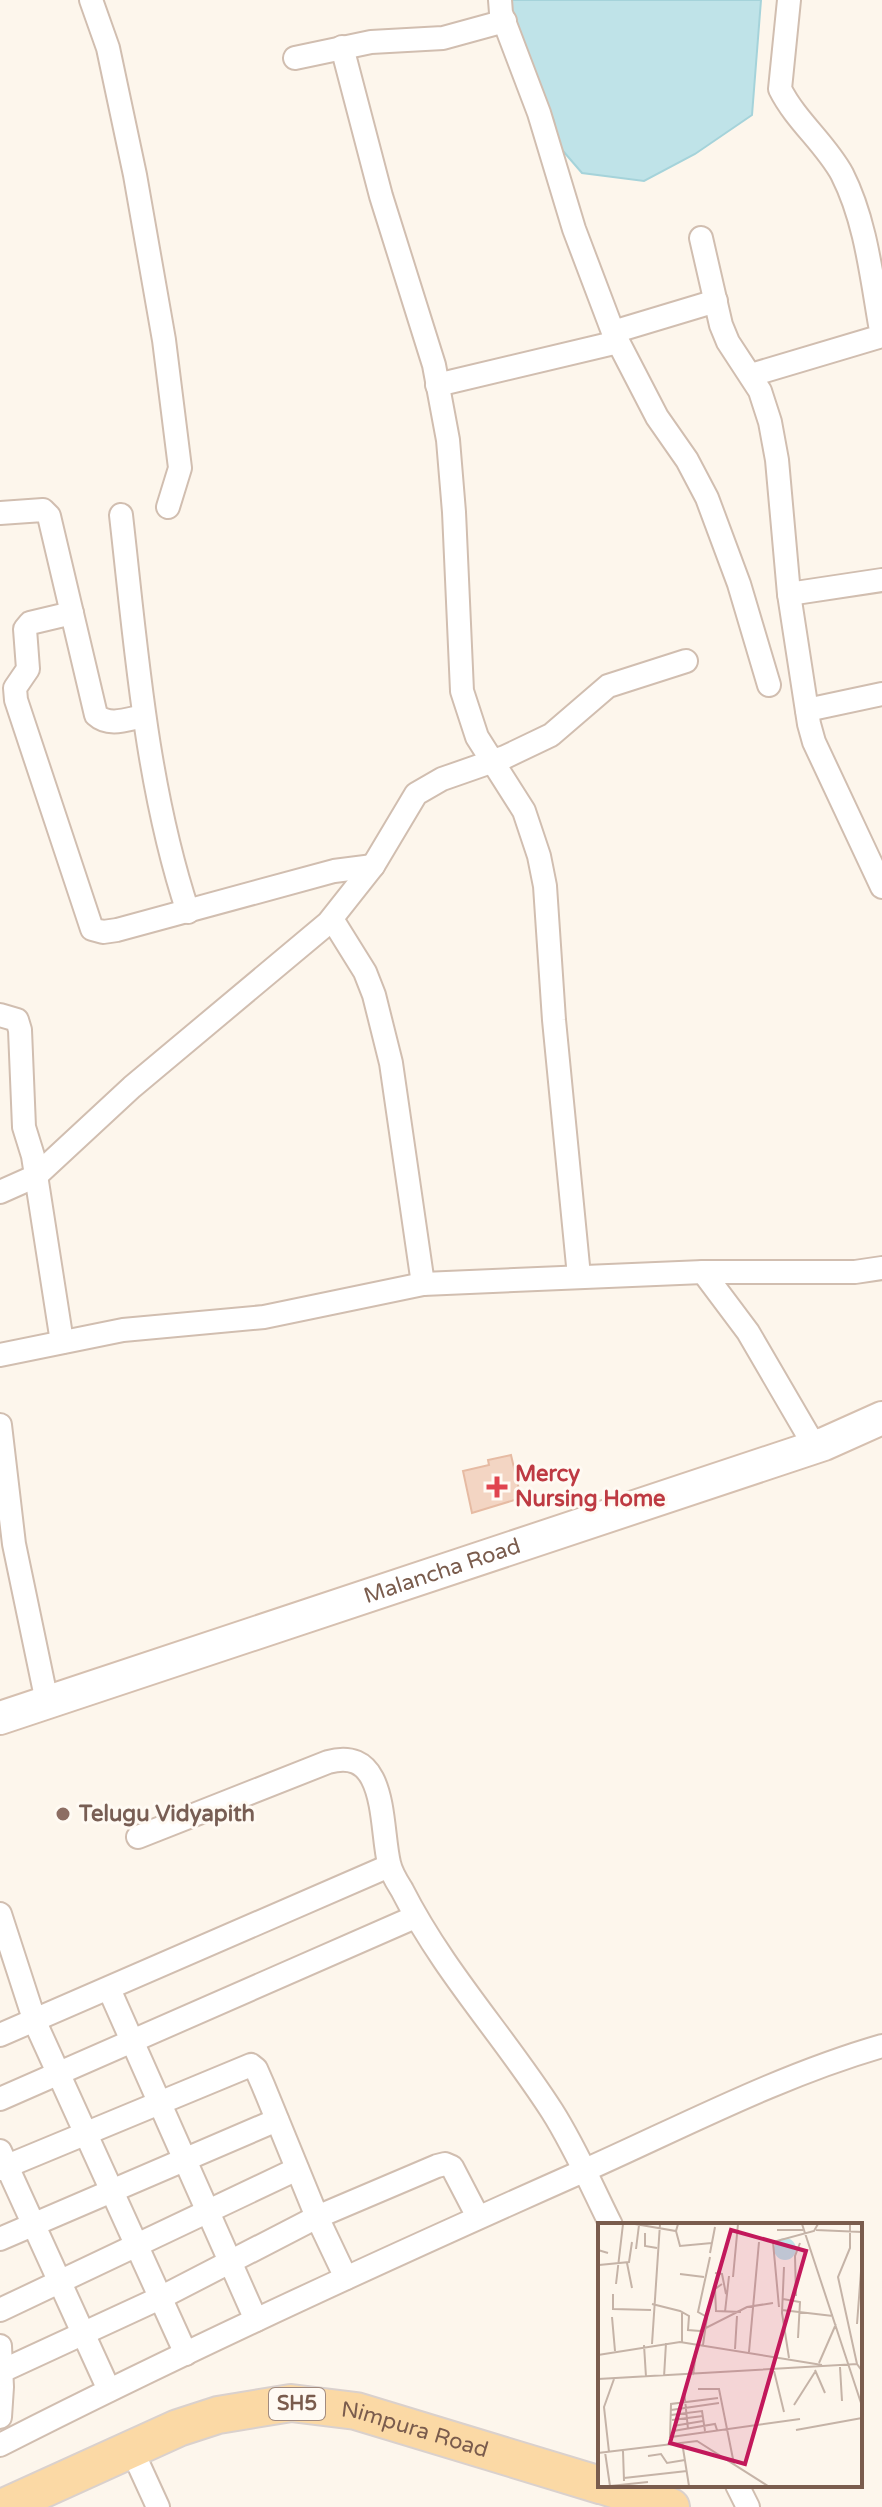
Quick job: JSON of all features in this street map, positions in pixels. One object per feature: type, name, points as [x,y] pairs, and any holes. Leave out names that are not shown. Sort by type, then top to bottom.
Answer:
[{"type":"main road","name":"Nimpura Road","points":[[4,2507],[178,2428],[218,2415],[291,2403],[356,2411],[598,2484]]},
{"type":"main road","name":"Nimpura Road","points":[[606,2487],[671,2507]]},
{"type":"street","points":[[751,375],[882,336],[857,208],[830,154],[786,102],[780,89],[789,0]]},
{"type":"street","points":[[99,2],[164,340],[180,468],[168,507]]},
{"type":"street","points":[[295,58],[390,40],[443,38],[503,11],[539,113],[574,229],[616,337],[657,417],[687,460],[707,498],[739,584],[769,685]]},
{"type":"street","points":[[342,47],[381,196],[426,340],[448,440],[462,691],[473,728],[491,762],[524,811],[545,886],[553,1006],[579,1276]]},
{"type":"street","points":[[701,238],[728,342],[760,391],[770,422],[777,460],[789,594],[814,742],[882,887]]},
{"type":"street","points":[[437,385],[616,337],[716,301]]},
{"type":"street","points":[[0,513],[43,510],[49,516],[96,715],[102,722],[144,716]]},
{"type":"street","points":[[121,515],[144,716],[176,876],[188,912]]},
{"type":"street","points":[[789,594],[882,580]]},
{"type":"street","points":[[72,613],[30,623],[25,629],[28,669],[15,688],[16,700],[92,929],[103,932],[334,871],[373,866]]},
{"type":"street","points":[[0,1192],[36,1176],[132,1087],[332,919],[373,866],[416,794],[442,779],[491,762],[551,735],[608,686],[625,678],[686,661]]},
{"type":"street","points":[[807,710],[882,694]]},
{"type":"street","points":[[332,919],[365,972],[381,1022],[391,1063],[423,1284]]},
{"type":"street","points":[[0,1015],[17,1020],[20,1030],[24,1127],[36,1176],[62,1342]]},
{"type":"street","points":[[0,1355],[123,1330],[264,1317],[423,1284],[703,1272],[855,1272],[882,1268]]},
{"type":"street","points":[[703,1272],[748,1332],[815,1447]]},
{"type":"street","name":"Malancha Road","points":[[0,1718],[815,1447],[882,1418]]},
{"type":"street","points":[[0,1425],[14,1544],[47,1702]]},
{"type":"street","points":[[138,1837],[344,1758],[354,1759],[366,1768],[377,1787],[389,1866],[415,1917],[485,2021],[554,2114],[610,2223]]},
{"type":"street","points":[[0,2035],[389,1866]]},
{"type":"street","points":[[0,1914],[35,2022],[186,2354]]},
{"type":"street","points":[[0,2099],[415,1917]]},
{"type":"street","points":[[109,1989],[256,2320]]},
{"type":"street","points":[[0,2445],[109,2390],[478,2217],[810,2070],[882,2046]]},
{"type":"street","points":[[109,2390],[2,2162],[85,2133],[251,2065],[256,2069],[317,2217],[346,2278]]},
{"type":"street","points":[[0,2239],[277,2120]]},
{"type":"street","points":[[2,2371],[160,2298],[317,2217],[445,2164],[456,2172],[478,2217]]},
{"type":"street","points":[[0,2310],[207,2209],[297,2169]]},
{"type":"street","points":[[0,2346],[0,2417]]},
{"type":"street","points":[[131,2448],[158,2507]]},
{"type":"street","points":[[738,2487],[748,2507]]},
{"type":"water","points":[[510,0],[761,0],[752,115],[695,154],[644,181],[582,173],[557,144],[554,121],[515,29]]},
{"type":"building","points":[[511,1455],[521,1498],[472,1513],[463,1471],[489,1465],[488,1460]]},
{"type":"place","name":"Mercy Nursing Home","points":[[497,1487]]},
{"type":"place","name":"Telugu Vidyapith","points":[[63,1814]]}]
